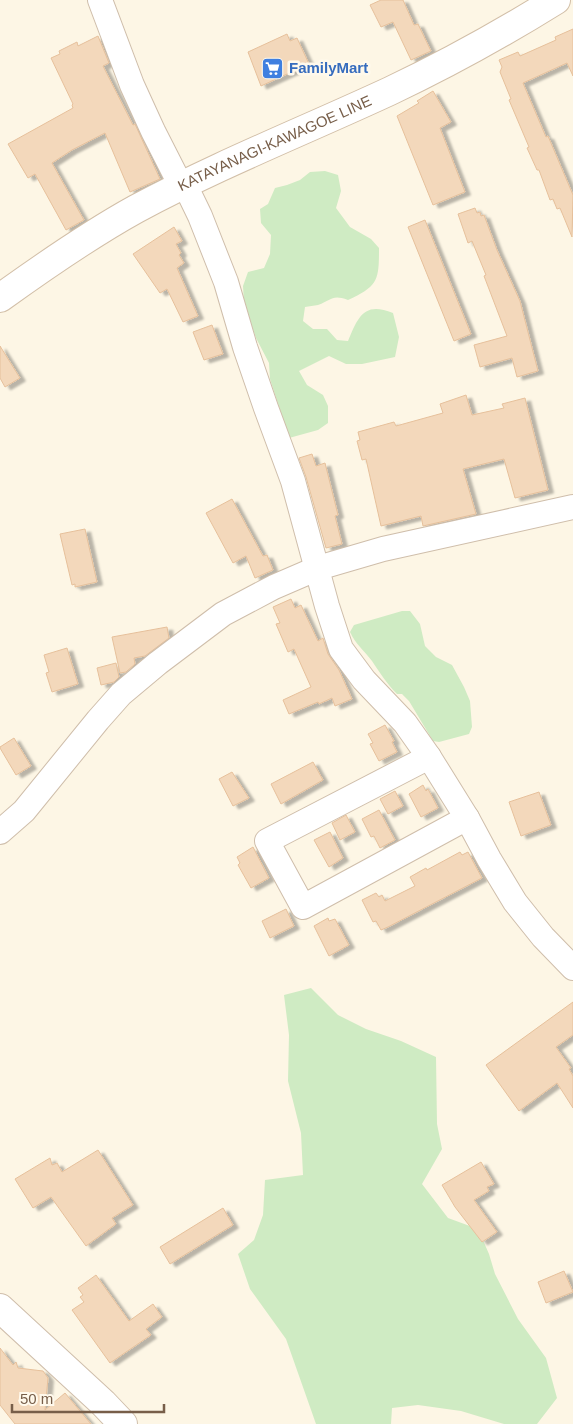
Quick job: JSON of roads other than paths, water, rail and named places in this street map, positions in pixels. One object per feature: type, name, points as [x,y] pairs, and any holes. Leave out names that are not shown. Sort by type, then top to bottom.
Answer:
[{"type":"main road","name":"KATAYANAGI-KAWAGOE LINE","points":[[0,298],[32,274],[135,210],[392,90],[556,0]]},
{"type":"main road","points":[[0,1308],[103,1403],[123,1424]]},
{"type":"street","points":[[100,0],[132,85],[153,131],[200,216],[223,274],[263,400],[293,481],[327,606],[341,649],[364,680],[405,723],[429,757],[467,818],[488,859],[515,902],[543,937],[573,968]]},
{"type":"street","points":[[0,832],[24,811],[98,720],[122,694],[158,663],[223,614],[274,587],[318,568],[383,549],[573,507]]},
{"type":"street","points":[[429,757],[268,842],[303,907],[467,818]]},
{"type":"place","name":"FamilyMart","points":[[273,68]]}]
